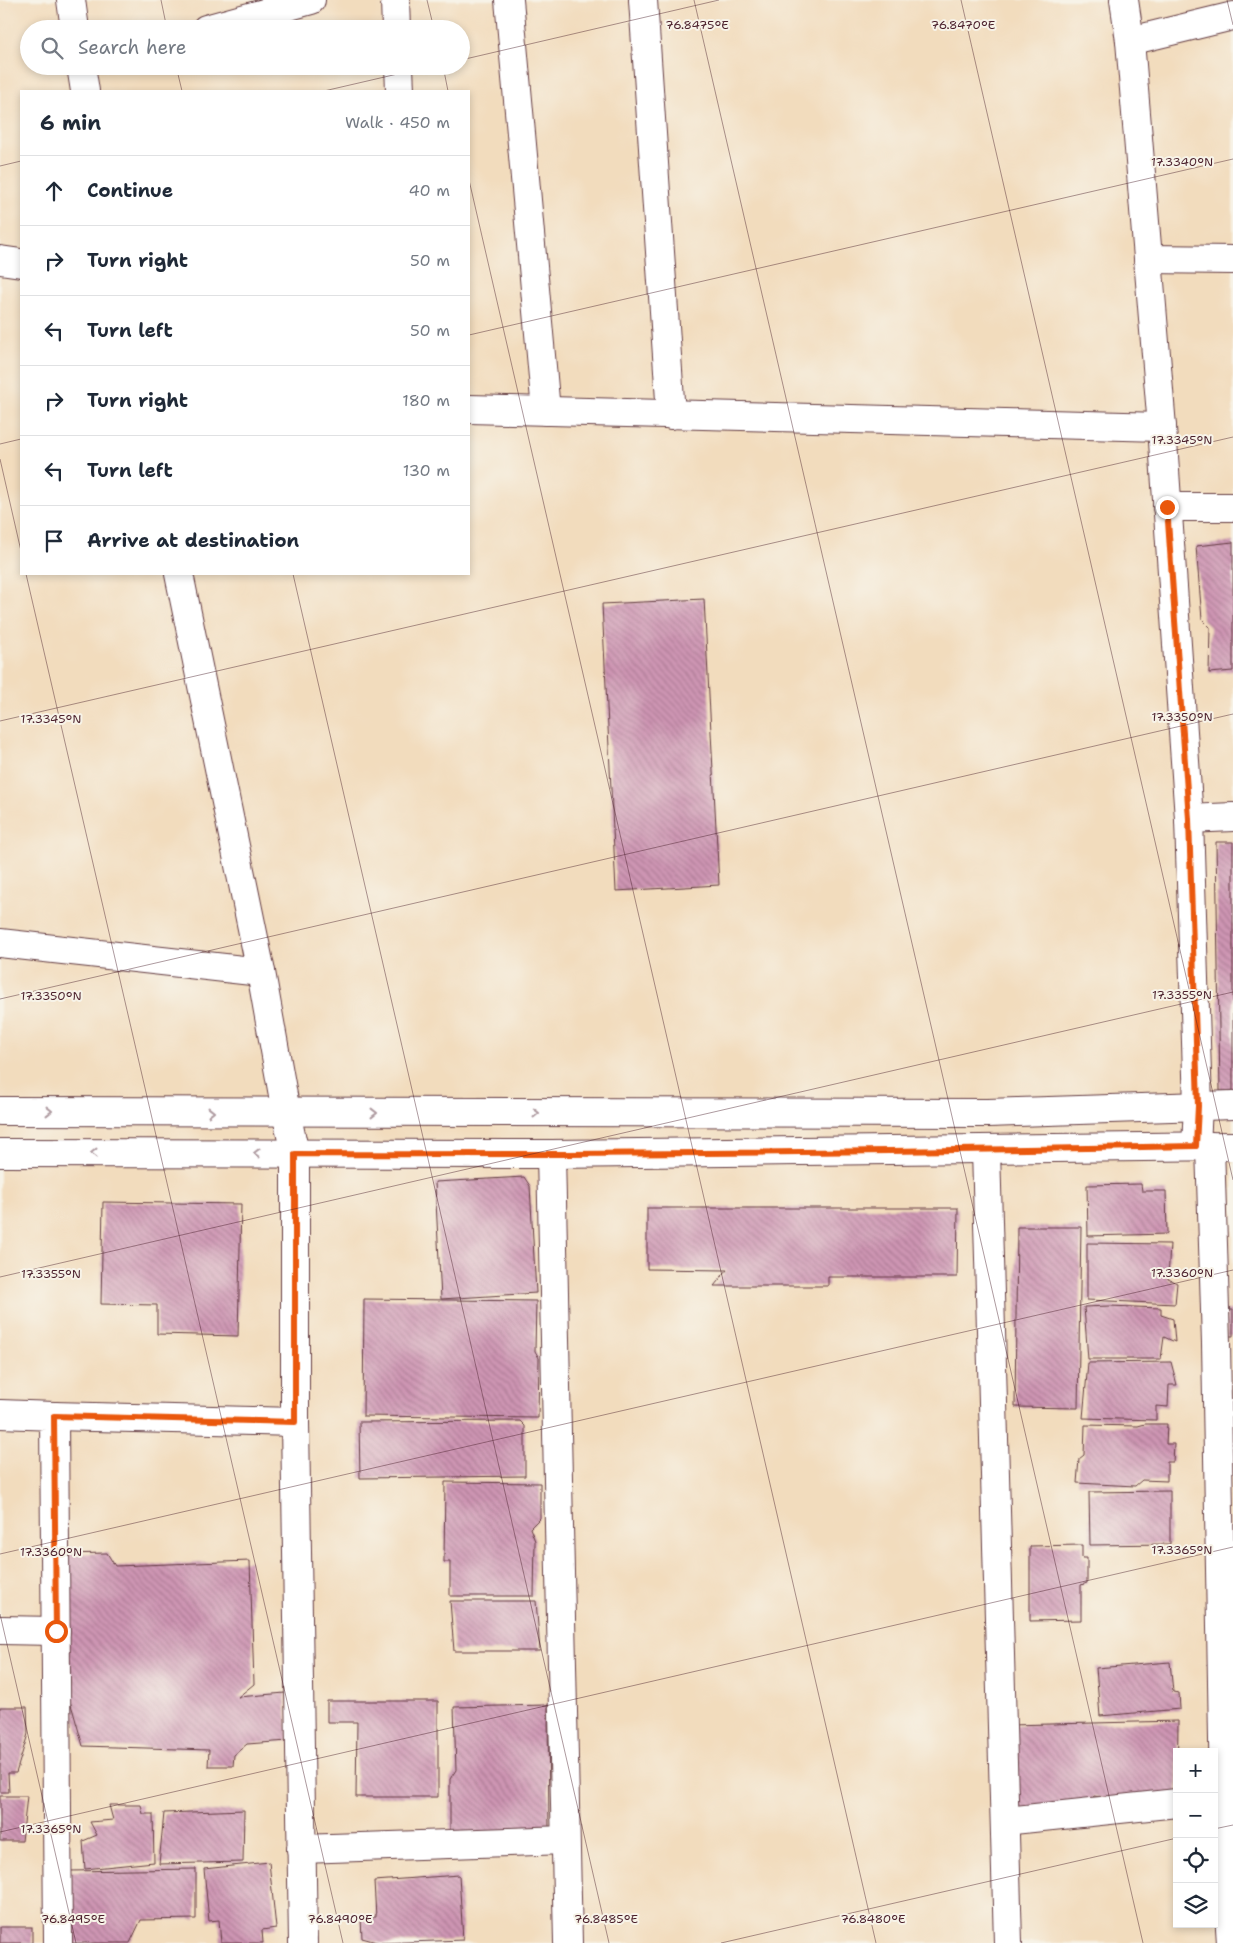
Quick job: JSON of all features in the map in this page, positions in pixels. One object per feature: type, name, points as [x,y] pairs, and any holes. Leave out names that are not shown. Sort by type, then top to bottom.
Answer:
[{"type":"street","points":[[71,0],[74,20]]},
{"type":"street","points":[[239,20],[311,0]]},
{"type":"street","points":[[395,0],[396,20]]},
{"type":"street","points":[[509,0],[546,412]]},
{"type":"street","points":[[643,0],[671,415]]},
{"type":"street","points":[[1124,0],[1130,41],[1162,427],[1189,819],[1198,1106],[1213,1146],[1224,1343],[1227,1651],[1224,1852],[1231,1943]]},
{"type":"street","points":[[1130,41],[1233,16]]},
{"type":"street","points":[[82,75],[84,90]]},
{"type":"street","points":[[399,75],[400,90]]},
{"type":"street","points":[[1148,259],[1233,260]]},
{"type":"street","points":[[0,260],[20,263]]},
{"type":"street","points":[[470,409],[1162,427]]},
{"type":"street","points":[[1167,507],[1233,507]]},
{"type":"street","points":[[179,575],[261,972],[295,1154],[295,1422],[303,1943]]},
{"type":"street","points":[[1189,819],[1233,817]]},
{"type":"street","points":[[0,943],[261,972]]},
{"type":"street","points":[[0,1111],[988,1114],[1233,1105]]},
{"type":"street","points":[[0,1153],[551,1154],[1213,1146]]},
{"type":"street","points":[[986,1150],[1008,1943]]},
{"type":"street","points":[[551,1154],[568,1943]]},
{"type":"street","points":[[0,1414],[295,1422]]},
{"type":"street","points":[[54,1416],[58,1943]]},
{"type":"street","points":[[0,1630],[56,1631]]},
{"type":"street","points":[[1005,1821],[1173,1804]]},
{"type":"street","points":[[301,1849],[565,1840]]},
{"type":"building","points":[[1233,542],[1233,671],[1209,673],[1210,627],[1202,619],[1196,546]]},
{"type":"building","points":[[704,599],[719,885],[616,891],[602,604]]},
{"type":"building","points":[[1216,842],[1233,842],[1233,1091],[1220,1091]]},
{"type":"building","points":[[524,1177],[530,1186],[536,1293],[441,1299],[435,1182]]},
{"type":"building","points":[[1141,1184],[1142,1191],[1166,1191],[1167,1234],[1088,1236],[1087,1185]]},
{"type":"building","points":[[103,1202],[241,1204],[238,1336],[157,1334],[157,1305],[101,1304]]},
{"type":"building","points":[[647,1208],[958,1208],[957,1277],[828,1277],[828,1286],[714,1286],[727,1270],[647,1269]]},
{"type":"building","points":[[1017,1227],[1081,1227],[1078,1408],[1015,1407]]},
{"type":"building","points":[[1087,1243],[1170,1244],[1168,1279],[1177,1283],[1175,1304],[1087,1300]]},
{"type":"building","points":[[364,1299],[536,1301],[535,1351],[539,1358],[538,1418],[363,1416]]},
{"type":"building","points":[[1084,1307],[1161,1308],[1161,1315],[1173,1319],[1175,1342],[1164,1337],[1161,1359],[1088,1359]]},
{"type":"building","points":[[1226,1310],[1233,1310],[1233,1336],[1227,1336]]},
{"type":"building","points":[[1171,1362],[1177,1385],[1169,1385],[1168,1407],[1156,1406],[1156,1420],[1083,1418],[1088,1363]]},
{"type":"building","points":[[520,1421],[525,1426],[525,1476],[360,1478],[359,1422]]},
{"type":"building","points":[[1145,1424],[1167,1424],[1166,1444],[1174,1444],[1173,1462],[1167,1462],[1167,1481],[1142,1480],[1135,1486],[1077,1483],[1079,1459],[1084,1455],[1085,1425],[1138,1426]]},
{"type":"building","points":[[445,1482],[540,1483],[540,1518],[530,1528],[535,1541],[534,1596],[450,1596],[450,1562],[444,1562]]},
{"type":"building","points":[[1170,1491],[1170,1544],[1090,1545],[1089,1492]]},
{"type":"building","points":[[1082,1545],[1082,1558],[1087,1558],[1087,1583],[1081,1585],[1081,1620],[1030,1621],[1030,1546]]},
{"type":"building","points":[[107,1553],[115,1566],[250,1561],[254,1684],[238,1697],[285,1693],[288,1741],[247,1744],[234,1755],[233,1766],[208,1766],[209,1750],[83,1746],[66,1687],[62,1554]]},
{"type":"building","points":[[450,1601],[536,1601],[540,1651],[454,1651]]},
{"type":"building","points":[[1170,1662],[1173,1692],[1179,1693],[1180,1709],[1100,1716],[1096,1668]]},
{"type":"building","points":[[327,1701],[438,1701],[438,1797],[356,1797],[357,1722],[327,1722]]},
{"type":"building","points":[[548,1705],[549,1837],[450,1838],[450,1779],[456,1770],[454,1707]]},
{"type":"building","points":[[0,1707],[27,1707],[28,1734],[16,1773],[8,1773],[9,1792],[0,1792]]},
{"type":"building","points":[[1178,1721],[1178,1748],[1173,1748],[1173,1798],[1107,1798],[1094,1796],[1090,1802],[1011,1816],[1009,1725]]},
{"type":"building","points":[[0,1796],[27,1796],[22,1841],[0,1841]]},
{"type":"building","points":[[109,1805],[141,1805],[143,1814],[153,1814],[154,1862],[85,1869],[83,1841],[97,1835],[90,1822],[113,1820]]},
{"type":"building","points":[[244,1810],[243,1862],[159,1864],[164,1813]]},
{"type":"building","points":[[269,1862],[276,1928],[262,1930],[263,1943],[221,1943],[219,1920],[209,1921],[204,1869]]},
{"type":"building","points":[[196,1869],[196,1919],[141,1920],[130,1943],[71,1943],[70,1871]]},
{"type":"building","points":[[459,1875],[463,1940],[380,1943],[362,1938],[361,1918],[376,1917],[374,1881]]},
{"type":"building","points":[[0,1927],[32,1927],[32,1943],[0,1943]]},
{"type":"route","points":[[56,1631],[54,1416],[295,1422],[295,1154],[551,1154],[1196,1146],[1198,1106],[1189,819],[1167,507]]}]
